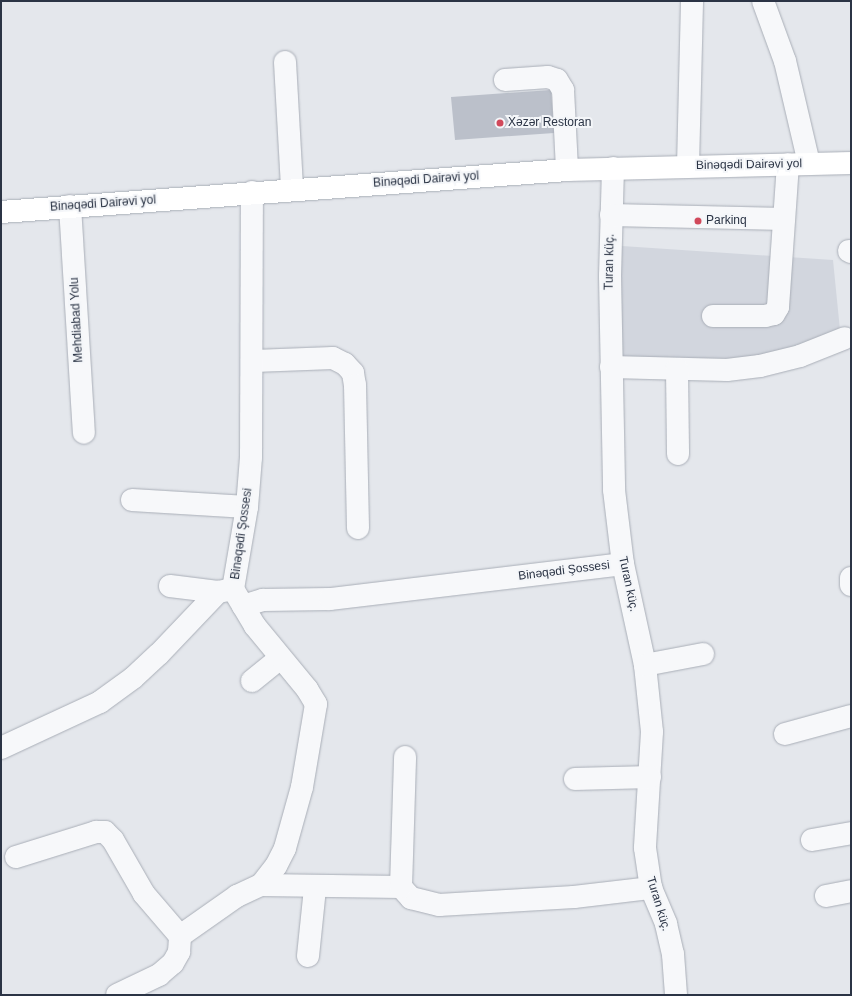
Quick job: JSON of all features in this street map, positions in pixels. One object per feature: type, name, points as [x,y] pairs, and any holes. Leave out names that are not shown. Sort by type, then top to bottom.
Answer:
[{"type":"main road","name":"Binəqədi Dairəvi yol","points":[[1,212],[292,189],[568,170],[851,163]]},
{"type":"street","points":[[688,166],[692,1]]},
{"type":"street","points":[[713,316],[774,314],[778,307],[784,219],[798,164],[785,61],[763,1]]},
{"type":"street","points":[[285,62],[292,189]]},
{"type":"street","points":[[505,80],[548,77],[558,80],[563,90],[568,170]]},
{"type":"street","name":"Turan küç.","points":[[613,168],[611,215],[611,367],[614,490],[623,564],[645,665],[652,732],[645,848],[651,888],[666,924],[673,954],[676,995]]},
{"type":"street","name":"Binəqədi Şossesi","points":[[1,748],[100,702],[127,682],[178,636],[231,595],[247,507],[251,457],[254,361],[252,192]]},
{"type":"street","name":"Mehdiabad Yolu","points":[[70,206],[84,433]]},
{"type":"street","points":[[611,215],[784,219]]},
{"type":"street","points":[[611,367],[727,370],[760,366],[800,356],[846,338]]},
{"type":"street","points":[[254,361],[333,358],[345,364],[353,373],[356,385],[358,528]]},
{"type":"street","points":[[677,369],[678,454]]},
{"type":"street","points":[[132,500],[247,507]]},
{"type":"street","name":"Binəqədi Şossesi","points":[[231,595],[263,600],[330,599],[623,564]]},
{"type":"street","points":[[851,578],[851,585]]},
{"type":"street","points":[[170,586],[231,595],[280,658],[307,689],[316,704],[316,716],[302,786],[285,848],[276,866],[261,885],[237,896],[180,936]]},
{"type":"street","points":[[645,665],[703,654]]},
{"type":"street","points":[[252,681],[280,658]]},
{"type":"street","points":[[785,734],[851,716]]},
{"type":"street","points":[[405,757],[401,887],[411,898],[439,904],[574,898],[651,888]]},
{"type":"street","points":[[575,780],[650,777]]},
{"type":"street","points":[[16,857],[96,832],[106,832],[113,840],[144,894],[180,936],[179,952],[174,963],[159,975],[117,995]]},
{"type":"street","points":[[812,840],[851,833]]},
{"type":"street","points":[[261,885],[315,888],[401,887]]},
{"type":"street","points":[[308,956],[315,888]]},
{"type":"street","points":[[826,896],[851,891]]},
{"type":"shaded area","points":[[622,246],[833,260],[840,330],[758,359],[620,357]]},
{"type":"building","points":[[551,90],[554,133],[455,140],[451,97]]},
{"type":"place","name":"Xəzər Restoran","points":[[500,123]]},
{"type":"place","name":"Parkinq","points":[[698,221]]}]
